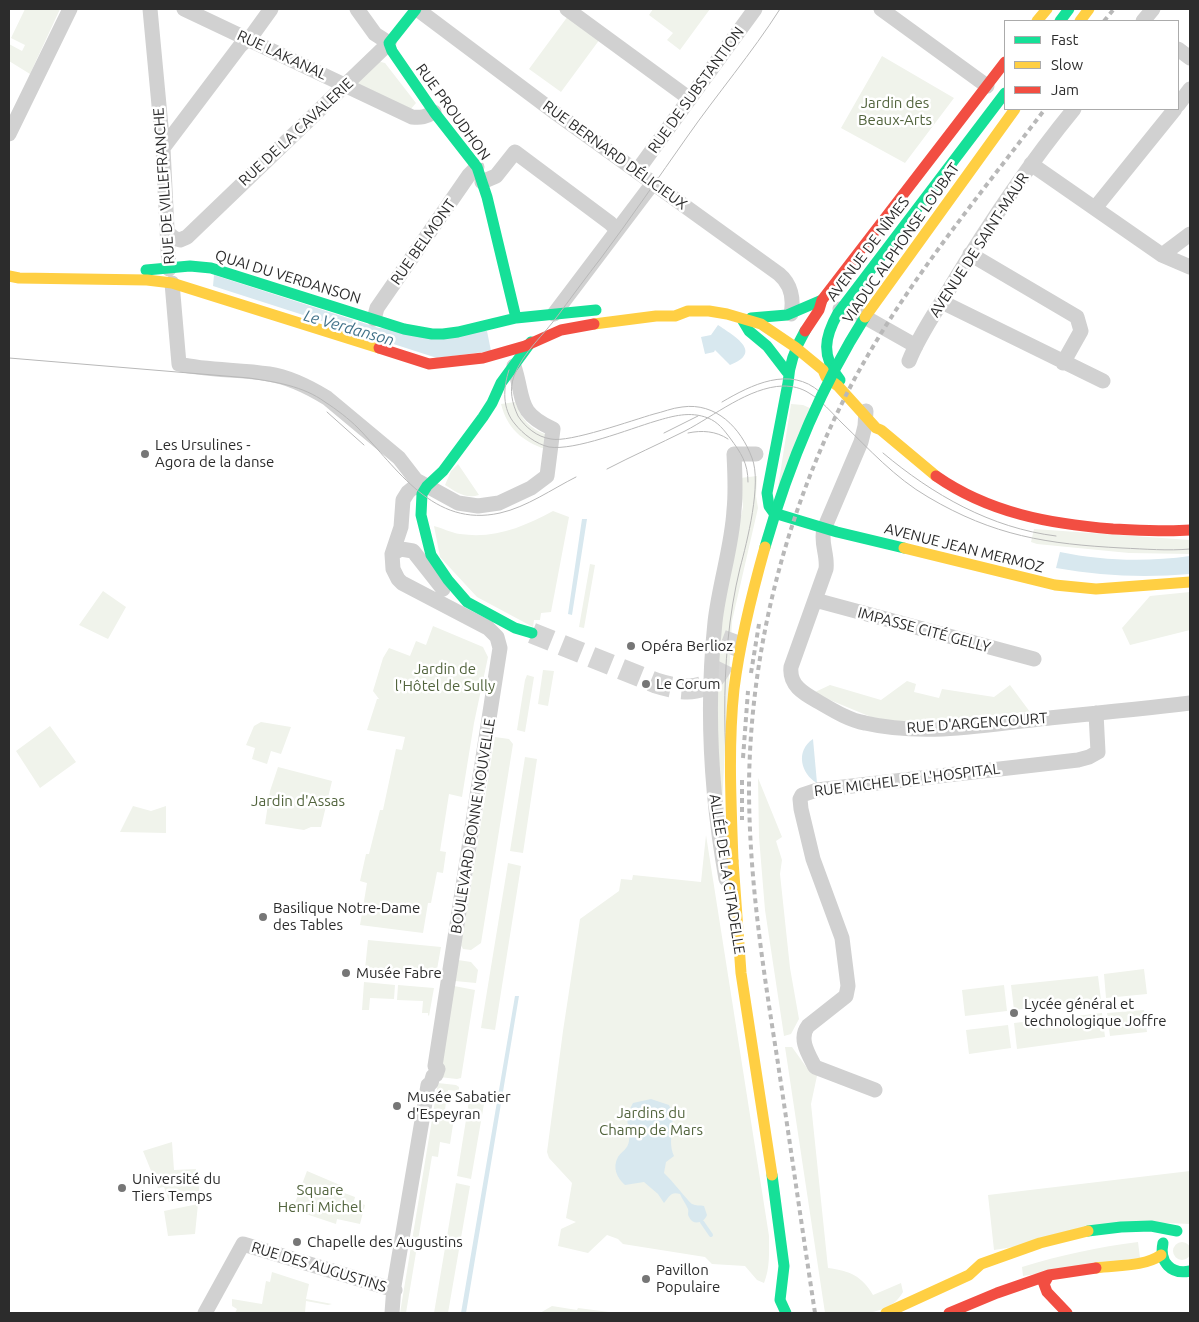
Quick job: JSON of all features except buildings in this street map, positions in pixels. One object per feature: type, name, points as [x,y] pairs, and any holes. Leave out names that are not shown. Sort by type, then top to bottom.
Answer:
[{"type":"main road","name":"RUE DE LA CAVALERIE","points":[[389,43],[417,9]]},
{"type":"main road","points":[[1038,20],[1046,9]]},
{"type":"main road","points":[[1061,20],[1069,9]]},
{"type":"main road","points":[[1081,20],[1089,9]]},
{"type":"main road","name":"RUE PROUDHON","points":[[389,43],[392,51],[479,175],[516,318]]},
{"type":"main road","name":"AVENUE DE NÎMES","points":[[788,377],[795,347],[820,310],[822,300],[1004,63]]},
{"type":"main road","name":"AVENUE DE NÎMES","points":[[1004,94],[840,309],[829,332],[826,351],[829,363],[866,413],[879,424],[880,430],[919,464],[951,486],[973,498],[1002,510],[1039,520],[1065,524],[1153,531],[1190,530]]},
{"type":"main road","name":"VIADUC ALPHONSE LOUBAT","points":[[737,926],[733,861],[731,763],[734,691],[757,574],[769,529],[816,408],[858,328],[918,240],[1014,110]]},
{"type":"main road","name":"QUAI DU VERDANSON","points":[[9,266],[24,269],[133,271],[170,276],[428,364],[484,358],[518,349],[549,334],[583,325],[656,316],[675,316],[688,311],[709,311],[727,314],[761,324],[795,347],[823,370],[826,377],[866,413]]},
{"type":"main road","name":"QUAI DU VERDANSON","points":[[9,276],[147,280],[170,276],[190,266],[211,268],[404,329],[432,334],[458,332],[516,318],[605,309]]},
{"type":"main road","name":"QUAI DU VERDANSON","points":[[742,319],[778,317],[791,314],[813,302],[822,300]]},
{"type":"main road","name":"QUAI DU VERDANSON","points":[[644,306],[680,306],[688,311]]},
{"type":"main road","name":"QUAI DU VERDANSON","points":[[530,343],[554,314]]},
{"type":"main road","points":[[737,630],[762,528],[765,521],[774,514],[767,500],[788,377],[767,346],[750,331],[742,319]]},
{"type":"main road","points":[[497,375],[514,366],[530,343]]},
{"type":"main road","points":[[484,358],[497,375],[492,402],[484,417],[443,471],[427,486],[420,502],[421,514],[428,546],[440,569],[467,602],[515,628],[532,633]]},
{"type":"main road","points":[[788,377],[806,375],[826,377]]},
{"type":"main road","name":"AVENUE JEAN MERMOZ","points":[[774,514],[824,529],[1005,574],[1062,586],[1096,589],[1190,582]]},
{"type":"main road","name":"ALLÉE DE LA CITADELLE","points":[[737,926],[744,993],[782,1242],[784,1266],[780,1300],[786,1313]]},
{"type":"main road","points":[[984,1274],[981,1264],[1040,1242],[1083,1232],[1151,1226],[1190,1232]]},
{"type":"main road","points":[[949,1313],[1024,1283],[1055,1274],[1154,1260],[1162,1250],[1170,1234],[1177,1231]]},
{"type":"main road","points":[[1051,1252],[1078,1244],[1147,1232],[1162,1250],[1166,1266],[1178,1273],[1190,1271]]},
{"type":"main road","points":[[886,1313],[940,1288],[1033,1258]]},
{"type":"main road","points":[[1055,1274],[1044,1284],[1047,1292],[1067,1313]]},
{"type":"street","points":[[9,134],[70,9]]},
{"type":"street","name":"RUE DE VILLEFRANCHE","points":[[150,9],[163,148],[170,276],[179,364],[208,369],[271,374],[314,390],[327,398],[395,455],[411,475],[427,486]]},
{"type":"street","name":"RUE LAKANAL","points":[[184,9],[412,117],[428,116],[434,112]]},
{"type":"street","points":[[163,148],[271,9]]},
{"type":"street","points":[[357,9],[375,34],[389,43]]},
{"type":"street","name":"RUE BERNARD DÉLICIEUX","points":[[417,9],[786,279],[790,287],[791,314]]},
{"type":"street","points":[[567,9],[690,99]]},
{"type":"street","name":"RUE DE SUBSTANTION","points":[[637,171],[755,9]]},
{"type":"street","points":[[881,9],[987,86]]},
{"type":"street","points":[[1144,20],[1153,9]]},
{"type":"street","name":"RUE DE LA CAVALERIE","points":[[168,233],[180,240],[187,237],[389,43]]},
{"type":"street","points":[[1179,50],[1190,58]]},
{"type":"street","points":[[1179,104],[1190,89]]},
{"type":"street","points":[[1031,164],[1073,110]]},
{"type":"street","points":[[1095,208],[1174,110]]},
{"type":"street","name":"RUE BELMONT","points":[[374,319],[377,308],[469,175],[496,176],[515,152],[610,223],[616,232]]},
{"type":"street","name":"AVENUE DE SAINT-MAUR","points":[[909,361],[970,254],[1031,164],[1162,255],[1190,267]]},
{"type":"street","points":[[554,314],[653,183]]},
{"type":"street","points":[[1162,255],[1190,234]]},
{"type":"street","points":[[970,254],[1078,317],[1081,331],[1063,363]]},
{"type":"street","points":[[942,302],[1103,381]]},
{"type":"street","points":[[840,309],[863,316],[916,346]]},
{"type":"street","points":[[392,554],[401,527],[405,496],[413,488],[427,486],[450,499],[467,505],[492,504],[514,496],[541,482],[547,476],[553,429],[539,422],[527,411],[514,366]]},
{"type":"street","name":"RUE D'ARGENCOURT","points":[[866,413],[861,442],[824,529],[822,537],[825,545],[826,564],[791,667],[791,678],[804,694],[862,723],[902,728],[944,728],[1190,703]]},
{"type":"street","points":[[756,454],[769,448],[777,438]]},
{"type":"street","name":"ALLÉE DE LA CITADELLE","points":[[737,926],[729,898],[721,853],[714,793],[711,730],[712,662],[715,622],[734,512],[734,454],[756,454]]},
{"type":"street","points":[[756,454],[763,456],[767,461],[770,475]]},
{"type":"street","points":[[392,554],[401,549],[413,551],[437,583],[448,594],[467,602]]},
{"type":"street","name":"BOULEVARD BONNE NOUVELLE","points":[[392,554],[393,569],[402,583],[488,628],[498,637],[500,648],[433,1076],[434,1086],[400,1287],[395,1290]]},
{"type":"street","name":"IMPASSE CITÉ GELLY","points":[[815,600],[1034,659]]},
{"type":"street","name":"RUE MICHEL DE L'HOSPITAL","points":[[875,1090],[815,1067],[806,1049],[805,1030],[846,996],[848,986],[842,938],[812,859],[801,809],[800,799],[802,795],[817,790],[1078,760],[1089,757],[1098,752],[1096,713]]},
{"type":"street","name":"RUE DES AUGUSTINS","points":[[205,1312],[243,1244],[395,1290]]},
{"type":"street","points":[[914,1313],[940,1288]]},
{"type":"street","points":[[392,1313],[395,1290]]},
{"type":"green space","points":[[25,9],[60,9],[30,74],[9,61],[9,44],[22,51],[25,45],[11,38]]},
{"type":"green space","points":[[653,9],[710,9],[680,50],[667,40],[673,33],[649,15]]},
{"type":"green space","points":[[568,16],[600,39],[561,92],[529,69]]},
{"type":"green space","name":"Jardin des Beaux-Arts","points":[[882,56],[954,98],[905,163],[841,128]]},
{"type":"green space","points":[[377,61],[385,63],[416,103],[410,110],[354,84]]},
{"type":"green space","points":[[515,402],[520,413],[531,427],[548,435],[545,449],[529,442],[511,427],[501,404]]},
{"type":"green space","points":[[791,404],[803,405],[812,409],[777,494]]},
{"type":"green space","points":[[458,464],[479,495],[465,495],[445,485],[451,471]]},
{"type":"green space","points":[[757,476],[756,496],[758,508],[732,621],[722,804],[716,721],[718,644],[727,579],[743,507],[740,478]]},
{"type":"green space","points":[[553,511],[569,517],[551,612],[541,613],[540,620],[534,620],[533,627],[477,597],[440,557],[434,526],[457,533],[485,535],[520,527]]},
{"type":"green space","points":[[1034,529],[1190,540],[1190,554],[1129,553],[1037,544],[1031,542]]},
{"type":"green space","points":[[590,564],[595,565],[584,628],[579,627]]},
{"type":"green space","points":[[103,591],[126,607],[108,639],[79,625]]},
{"type":"green space","points":[[1190,592],[1190,630],[1130,645],[1122,628],[1150,596]]},
{"type":"green space","name":"Jardin de l'Hôtel de Sully","points":[[433,626],[483,647],[488,657],[474,723],[462,797],[449,794],[440,851],[446,852],[443,873],[437,872],[431,903],[428,903],[423,933],[360,925],[367,883],[360,881],[366,854],[369,854],[380,810],[383,810],[396,749],[402,750],[405,737],[367,730],[377,699],[379,699],[373,691],[383,658],[389,648],[410,656],[416,641],[426,645]]},
{"type":"green space","points":[[543,670],[554,671],[548,706],[538,704]]},
{"type":"green space","points":[[527,675],[534,677],[525,732],[517,730]]},
{"type":"green space","points":[[907,681],[916,684],[914,692],[939,698],[942,689],[994,697],[1010,685],[1030,712],[904,723],[871,717],[813,693],[830,685],[881,700]]},
{"type":"green space","points":[[261,722],[291,727],[281,754],[271,751],[267,764],[252,759],[255,748],[246,745],[254,726]]},
{"type":"green space","points":[[50,726],[76,762],[40,788],[16,751]]},
{"type":"green space","points":[[495,737],[509,739],[513,744],[481,943],[471,950],[463,949],[461,945]]},
{"type":"green space","points":[[525,757],[537,759],[523,853],[510,851]]},
{"type":"green space","name":"Jardin d'Assas","points":[[278,767],[332,781],[321,827],[311,827],[304,830],[265,824],[270,791]]},
{"type":"green space","points":[[758,778],[782,837],[776,841],[782,860],[780,874],[790,968],[799,1019],[791,1034],[784,1036],[765,910],[759,837]]},
{"type":"green space","points":[[133,806],[151,811],[166,806],[166,833],[120,832]]},
{"type":"green space","name":"Jardins du Champ de Mars","points":[[706,835],[769,1236],[768,1266],[764,1283],[757,1280],[745,1266],[712,1264],[705,1257],[623,1244],[618,1239],[607,1235],[588,1253],[558,1246],[561,1229],[576,1222],[566,1218],[572,1183],[549,1158],[547,1152],[580,919],[619,891],[621,879],[632,880],[633,875],[701,882]]},
{"type":"green space","points":[[508,863],[521,866],[495,1030],[481,1028]]},
{"type":"green space","points":[[368,940],[441,947],[436,975],[365,969]]},
{"type":"green space","points":[[458,960],[471,962],[478,970],[476,983],[455,981]]},
{"type":"green space","points":[[1144,969],[1147,994],[1106,998],[1104,974]]},
{"type":"green space","points":[[1098,976],[1101,1000],[1014,1010],[1011,985]]},
{"type":"green space","points":[[364,982],[395,985],[394,999],[370,998],[369,1010],[362,1010]]},
{"type":"green space","points":[[398,985],[434,988],[429,1016],[428,1013],[422,1013],[423,1001],[397,1000]]},
{"type":"green space","points":[[1004,985],[1007,1011],[965,1016],[962,990]]},
{"type":"green space","points":[[454,986],[475,990],[461,1078],[457,1079],[439,1077]]},
{"type":"green space","points":[[1144,1010],[1147,1032],[1110,1036],[1107,1013]]},
{"type":"green space","points":[[1102,1013],[1105,1037],[1017,1049],[1014,1023]]},
{"type":"green space","points":[[1008,1025],[1011,1048],[969,1054],[966,1030]]},
{"type":"green space","points":[[785,1047],[792,1047],[807,1068],[818,1071],[811,1104],[828,1268],[855,1275],[873,1295],[901,1283],[903,1292],[896,1301],[879,1311],[868,1313],[825,1313]]},
{"type":"green space","points":[[438,1083],[456,1085],[459,1087],[459,1091],[448,1090],[444,1116],[454,1118],[450,1144],[440,1142],[438,1157],[432,1156],[406,1313],[400,1313]]},
{"type":"green space","points":[[470,1095],[485,1098],[471,1179],[457,1176]]},
{"type":"green space","points":[[172,1142],[174,1170],[196,1169],[196,1172],[200,1174],[199,1191],[169,1202],[164,1187],[158,1188],[143,1151]]},
{"type":"green space","name":"Square Henri Michel","points":[[307,1171],[340,1185],[339,1191],[355,1197],[354,1201],[365,1205],[360,1224],[337,1219],[336,1224],[292,1211]]},
{"type":"green space","points":[[1190,1171],[1190,1224],[1167,1223],[994,1250],[988,1195]]},
{"type":"green space","points":[[456,1183],[470,1186],[448,1313],[434,1313]]},
{"type":"green space","points":[[198,1204],[195,1234],[168,1236],[164,1211]]},
{"type":"green space","points":[[1138,1242],[1140,1258],[1023,1276],[1022,1267],[1080,1252]]},
{"type":"green space","points":[[1178,1242],[1186,1242],[1191,1247],[1189,1258],[1178,1260],[1173,1255],[1173,1247]]},
{"type":"green space","points":[[272,1272],[309,1284],[306,1299],[332,1304],[306,1301],[305,1313],[235,1313],[237,1309],[232,1306],[232,1299],[262,1304],[266,1281],[270,1282]]},
{"type":"green space","points":[[552,1306],[577,1310],[578,1308],[617,1313],[540,1313]]},
{"type":"water","name":"Le Verdanson","points":[[214,275],[379,328],[487,331],[491,351],[437,358],[213,286]]},
{"type":"water","points":[[718,325],[738,339],[743,344],[745,350],[745,355],[740,360],[730,365],[715,350],[705,354],[701,337],[711,335]]},
{"type":"water","points":[[582,519],[587,519],[572,615],[568,614]]},
{"type":"water","points":[[1060,552],[1125,560],[1190,556],[1190,574],[1123,576],[1056,568]]},
{"type":"water","points":[[813,739],[817,783],[807,774],[802,762],[804,750]]},
{"type":"water","points":[[515,996],[519,996],[466,1313],[461,1313]]},
{"type":"water","points":[[651,1099],[669,1105],[671,1111],[671,1143],[674,1156],[666,1162],[664,1173],[692,1204],[704,1206],[707,1215],[701,1222],[693,1222],[691,1220],[688,1215],[688,1209],[680,1194],[672,1194],[664,1203],[658,1194],[644,1182],[625,1185],[616,1172],[616,1161],[629,1141],[627,1119],[630,1109],[633,1103]]},
{"type":"waterway","points":[[702,1222],[711,1235]]},
{"type":"tunnel","points":[[532,633],[656,683],[675,688],[690,689],[702,687],[711,681],[725,661],[737,630]]},
{"type":"tram line","points":[[735,861],[728,788],[725,677],[733,604],[750,528],[754,497],[755,469],[747,447],[734,427],[726,419],[706,409],[694,407],[671,409],[572,438],[546,438],[532,431],[518,416],[511,391],[514,376],[528,351],[553,322],[612,243],[780,9]]},
{"type":"tram line","points":[[9,358],[249,378],[298,388],[317,397],[342,414],[358,428],[419,492],[436,504],[455,512],[476,515],[500,513],[530,502],[576,477]]},
{"type":"tram line","points":[[509,370],[505,391],[508,412],[518,428],[539,444],[549,447],[573,446],[669,417],[682,415],[701,416],[718,424],[734,443],[745,464],[748,482]]},
{"type":"tram line","points":[[722,402],[745,389],[771,380],[796,380],[808,384],[820,392]]},
{"type":"tram line","points":[[607,469],[685,431],[732,403],[757,391],[790,386],[803,390],[818,399],[904,481],[928,497],[976,521],[1022,536],[1069,544],[1148,549],[1190,549]]},
{"type":"tram line","points":[[327,412],[364,445]]},
{"type":"tram line","points":[[664,433],[698,416]]},
{"type":"tram line","points":[[688,433],[709,432],[719,434],[728,439]]},
{"type":"tram line","points":[[883,453],[922,483],[964,507],[1009,526],[1056,536]]},
{"type":"railway","points":[[1105,20],[1114,9]]},
{"type":"railway","points":[[815,1313],[762,956],[751,855],[749,787],[751,734],[765,629],[777,576],[792,525],[810,475],[831,426],[855,378],[921,273],[1044,110]]},
{"type":"railway","points":[[751,673],[759,624]]},
{"type":"railway","points":[[743,758],[748,691]]},
{"type":"railway","points":[[742,780],[742,820]]},
{"type":"traffic: fast","points":[[416,9],[389,43],[392,51],[434,112],[477,167],[487,197],[516,318]]},
{"type":"traffic: fast","points":[[1061,20],[1069,9]]},
{"type":"traffic: fast","points":[[840,380],[827,355],[827,339],[838,313],[1004,94]]},
{"type":"traffic: fast","points":[[146,270],[190,266],[211,268],[404,329],[432,334],[458,332],[516,318],[596,310]]},
{"type":"traffic: fast","points":[[751,318],[787,315],[822,300]]},
{"type":"traffic: fast","points":[[765,547],[784,487],[807,429],[834,372],[865,317]]},
{"type":"traffic: fast","points":[[743,321],[749,331],[767,346],[787,372]]},
{"type":"traffic: fast","points":[[805,331],[795,350],[791,363],[767,493],[769,506],[774,513],[837,532],[904,548]]},
{"type":"traffic: fast","points":[[531,342],[501,383],[483,417],[443,471],[427,486],[422,494],[421,515],[431,555],[448,580],[467,602],[515,628],[532,633]]},
{"type":"traffic: fast","points":[[772,1175],[784,1266],[780,1300],[786,1313]]},
{"type":"traffic: fast","points":[[1088,1231],[1151,1226],[1177,1231]]},
{"type":"traffic: fast","points":[[1163,1243],[1163,1256],[1168,1266],[1177,1271],[1190,1271]]},
{"type":"traffic: slow","points":[[1038,20],[1047,9]]},
{"type":"traffic: slow","points":[[1081,20],[1089,9]]},
{"type":"traffic: slow","points":[[865,317],[1014,110]]},
{"type":"traffic: slow","points":[[9,276],[19,278],[147,280],[172,283],[379,348]]},
{"type":"traffic: slow","points":[[594,324],[656,316],[675,316],[688,311],[709,311],[727,314],[761,324],[795,347],[823,370],[826,377],[838,386],[876,428],[881,430],[936,476]]},
{"type":"traffic: slow","points":[[733,861],[731,753],[734,689],[747,617],[765,547]]},
{"type":"traffic: slow","points":[[904,548],[1055,585],[1096,589],[1190,582]]},
{"type":"traffic: slow","points":[[733,861],[741,973],[772,1175]]},
{"type":"traffic: slow","points":[[886,1313],[969,1275],[981,1264],[1040,1243],[1088,1231]]},
{"type":"traffic: slow","points":[[1096,1268],[1138,1264],[1161,1255]]},
{"type":"traffic: jam","points":[[805,331],[819,310],[822,300],[1004,63]]},
{"type":"traffic: jam","points":[[379,348],[429,364],[483,358],[525,346],[561,330],[594,324]]},
{"type":"traffic: jam","points":[[936,476],[956,489],[977,499],[999,508],[1043,520],[1113,529],[1190,530]]},
{"type":"traffic: jam","points":[[949,1313],[997,1293],[1049,1275],[1096,1268]]},
{"type":"traffic: jam","points":[[1049,1275],[1044,1284],[1047,1292],[1067,1313]]},
{"type":"place","name":"Les Ursulines - Agora de la danse","points":[[145,454]]},
{"type":"place","name":"Opéra Berlioz","points":[[631,646]]},
{"type":"place","name":"Le Corum","points":[[646,684]]},
{"type":"place","name":"Basilique Notre-Dame des Tables","points":[[263,917]]},
{"type":"place","name":"Musée Fabre","points":[[346,973]]},
{"type":"place","name":"Lycée général et technologique Joffre","points":[[1014,1013]]},
{"type":"place","name":"Musée Sabatier d'Espeyran","points":[[397,1106]]},
{"type":"place","name":"Université du Tiers Temps","points":[[122,1188]]},
{"type":"place","name":"Chapelle des Augustins","points":[[297,1242]]},
{"type":"place","name":"Pavillon Populaire","points":[[646,1279]]}]
